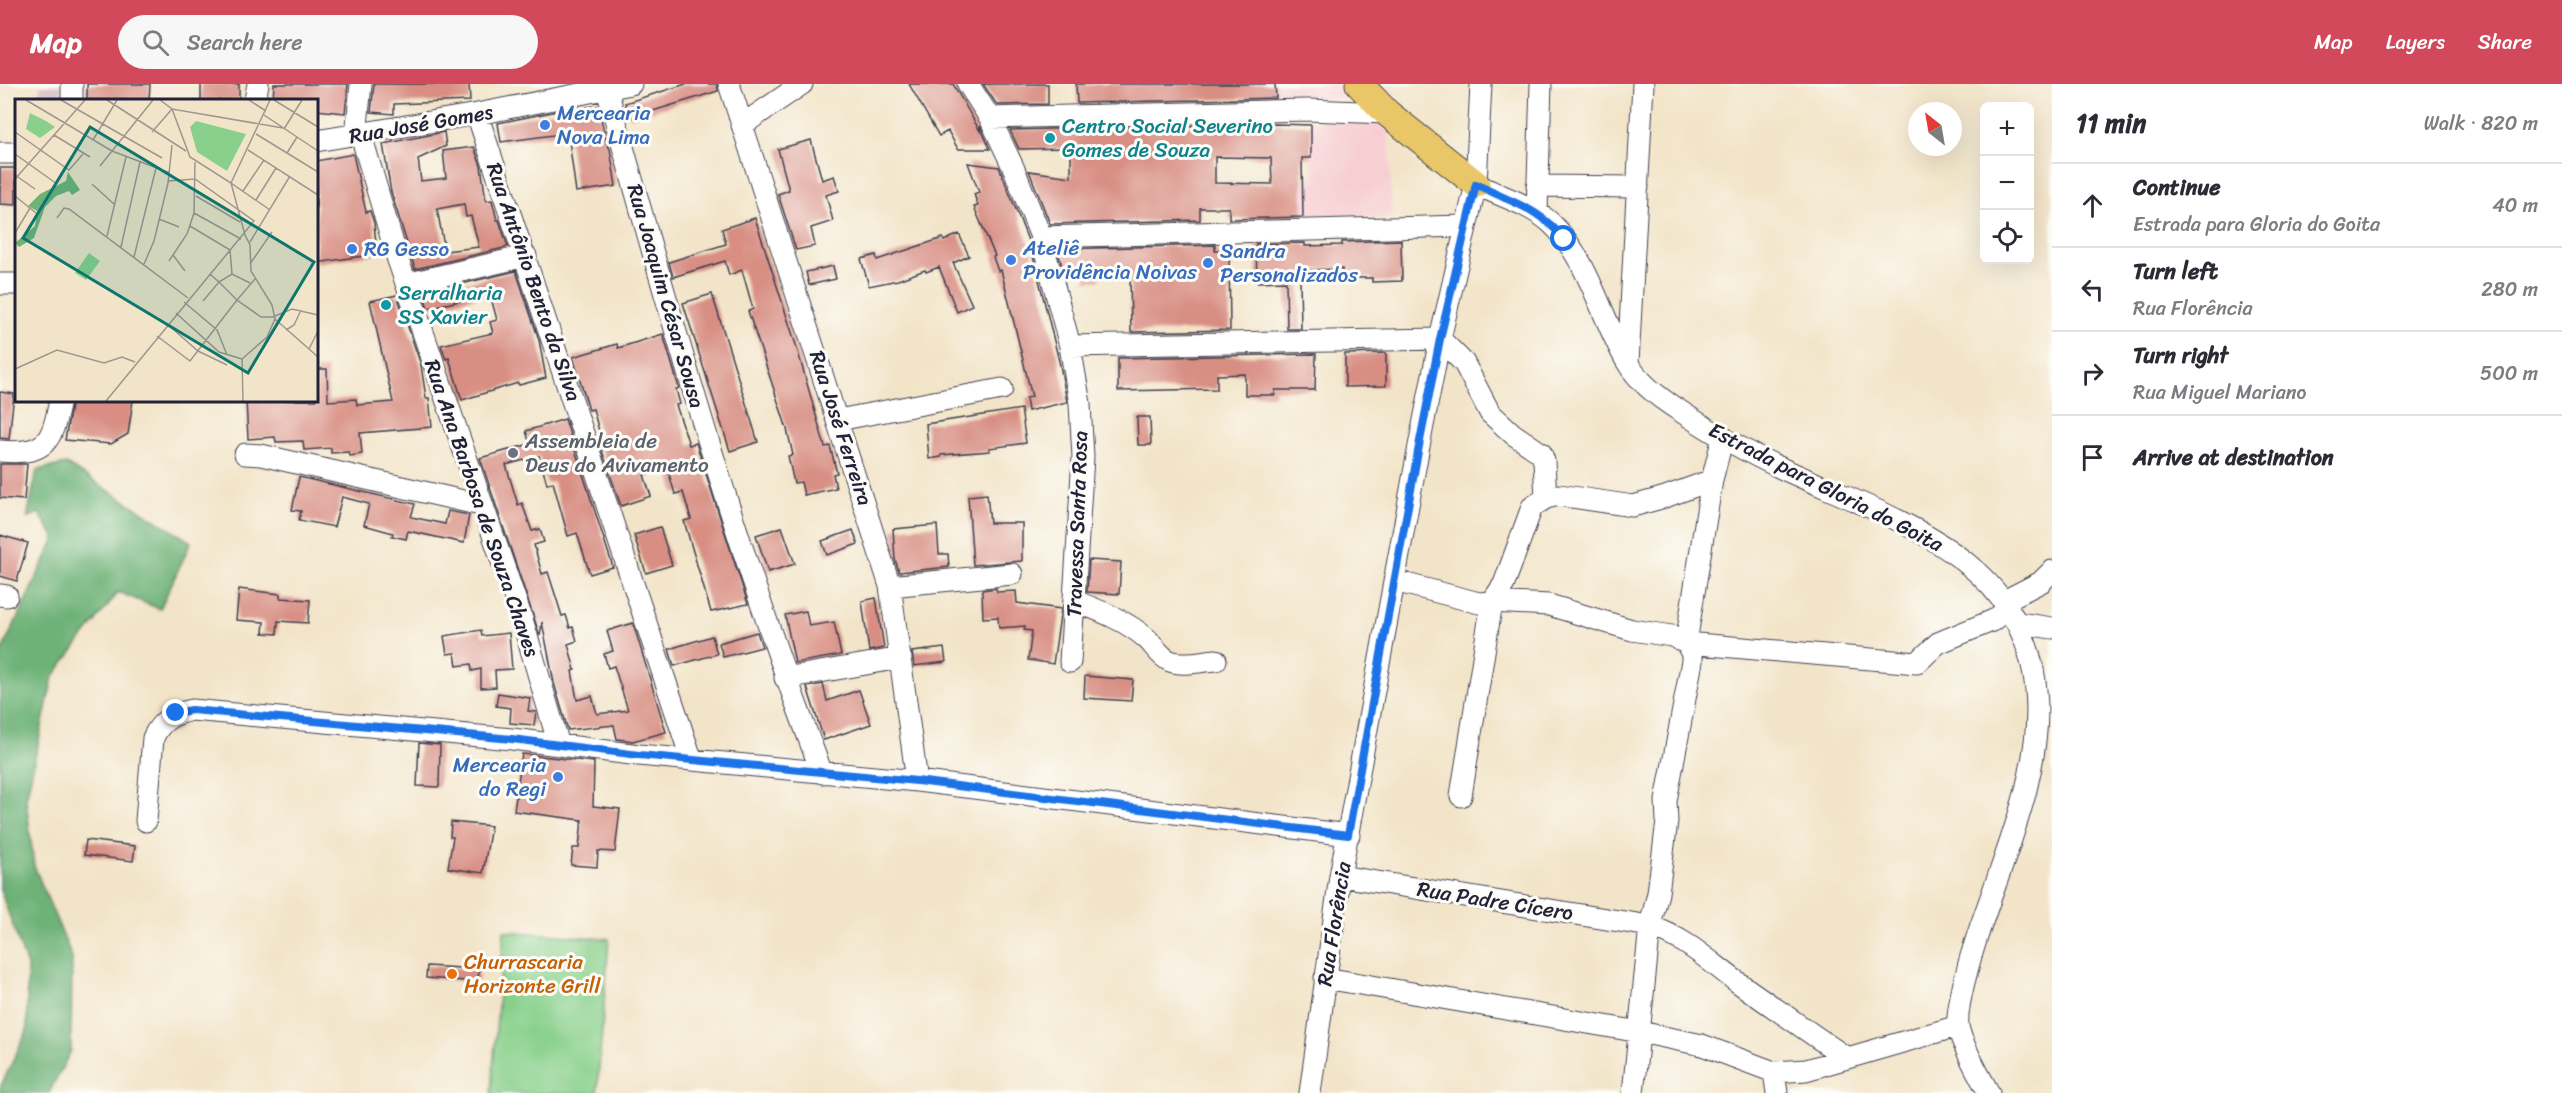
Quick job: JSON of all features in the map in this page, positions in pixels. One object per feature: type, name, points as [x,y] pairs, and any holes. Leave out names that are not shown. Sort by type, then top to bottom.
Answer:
[{"type":"main road","name":"Estrada para Gloria do Goita","points":[[1359,84],[1388,113],[1476,184]]},
{"type":"street","points":[[255,99],[258,84]]},
{"type":"street","points":[[358,136],[361,84]]},
{"type":"street","name":"Rua José Gomes","points":[[318,141],[358,136],[477,114],[575,90],[607,90],[631,84]]},
{"type":"street","name":"Rua José Ferreira","points":[[729,84],[890,586],[917,781]]},
{"type":"street","points":[[742,124],[802,84]]},
{"type":"street","name":"Travessa Santa Rosa","points":[[968,84],[990,118],[1041,237],[1070,345],[1080,404],[1083,457],[1070,662]]},
{"type":"street","name":"Rua Florência","points":[[1310,1093],[1340,876],[1440,339],[1476,184],[1481,84]]},
{"type":"street","points":[[1537,212],[1541,84]]},
{"type":"street","points":[[1628,363],[1643,84]]},
{"type":"street","name":"Rua Joaquim César Sousa","points":[[607,90],[685,363],[786,678],[822,773]]},
{"type":"street","points":[[990,118],[1307,110],[1388,113]]},
{"type":"street","name":"Rua Antônio Bento da Silva","points":[[477,114],[691,758]]},
{"type":"street","name":"Rua Ana Barbosa de Souza Chaves","points":[[358,136],[481,505],[522,619],[559,744]]},
{"type":"street","name":"Estrada para Gloria do Goita","points":[[1476,184],[1537,212],[1552,224],[1581,264],[1628,363],[1643,383],[1661,399],[1778,467],[1900,519],[1939,542],[1966,560],[2010,611],[2032,661],[2037,692],[2037,730],[2031,774],[1968,966],[1958,1026]]},
{"type":"street","points":[[1537,186],[1638,187]]},
{"type":"street","points":[[1041,237],[1465,226]]},
{"type":"street","points":[[406,284],[526,256]]},
{"type":"street","points":[[1070,345],[1440,339],[1464,363],[1490,413],[1513,434],[1541,453],[1544,461],[1546,498]]},
{"type":"street","points":[[838,420],[1002,389]]},
{"type":"street","points":[[0,451],[17,453],[43,445],[55,429],[60,402]]},
{"type":"street","points":[[1633,1093],[1650,926],[1658,893],[1662,858],[1666,801],[1692,661],[1692,654],[1686,643],[1712,480],[1723,437]]},
{"type":"street","points":[[245,454],[261,455],[481,505]]},
{"type":"street","points":[[1461,796],[1492,602],[1504,584],[1532,507],[1546,498],[1559,495],[1633,506],[1712,480]]},
{"type":"street","points":[[1395,581],[1479,603],[1548,605],[1632,630],[1672,636],[1686,643],[1917,663],[1938,643],[2010,611],[2052,572]]},
{"type":"street","points":[[890,586],[1012,574]]},
{"type":"street","points":[[1075,601],[1120,619],[1146,638],[1165,658],[1172,662],[1216,660]]},
{"type":"street","points":[[2010,611],[2052,628]]},
{"type":"street","points":[[786,678],[901,658]]},
{"type":"street","points":[[146,821],[153,738],[158,728],[176,713],[192,710],[559,744],[639,755],[691,758],[917,781],[1348,835]]},
{"type":"street","name":"Rua Padre Cícero","points":[[1340,876],[1650,926],[1685,941],[1729,975],[1848,1058]]},
{"type":"street","points":[[1325,978],[1640,1032],[1702,1045],[1774,1072],[1806,1070],[1958,1026],[1989,1093]]},
{"type":"street","points":[[1774,1072],[1777,1093]]},
{"type":"shaded area","points":[[1275,84],[1358,84],[1370,95],[1276,102]]},
{"type":"shaded area","points":[[40,85],[61,86],[61,97],[39,96]]},
{"type":"shaded area","points":[[1374,121],[1385,127],[1389,133],[1392,213],[1383,218],[1302,219],[1302,179],[1314,178],[1311,158],[1311,122]]},
{"type":"green space","points":[[66,464],[191,542],[160,609],[118,592],[53,677],[26,799],[34,866],[72,957],[71,1051],[49,1093],[0,1093],[0,1088],[27,1031],[27,966],[0,889],[0,655],[55,538],[39,513],[27,518],[37,470]]},
{"type":"green space","points":[[504,931],[609,939],[597,1093],[491,1093]]},
{"type":"building","points":[[87,84],[150,84],[149,99],[87,99]]},
{"type":"building","points":[[201,84],[239,84],[239,99],[201,99]]},
{"type":"building","points":[[274,84],[348,84],[345,113],[318,110],[318,99],[273,99]]},
{"type":"building","points":[[374,84],[469,84],[470,101],[394,104],[394,114],[371,112]]},
{"type":"building","points":[[686,84],[717,84],[718,91],[630,118],[625,103]]},
{"type":"building","points":[[909,84],[953,84],[980,131],[980,126],[990,149],[958,149],[948,131],[939,136]]},
{"type":"building","points":[[983,84],[1048,84],[1048,104],[997,105]]},
{"type":"building","points":[[1076,84],[1275,84],[1276,98],[1077,103]]},
{"type":"building","points":[[598,106],[610,149],[616,186],[576,192],[568,133],[501,142],[498,123],[572,108]]},
{"type":"building","points":[[1311,125],[1311,158],[1302,158],[1303,217],[1229,219],[1229,208],[1200,208],[1200,220],[1050,224],[1029,171],[1071,177],[1071,148],[1019,149],[1010,130]],"holes":[[[1215,157],[1271,158],[1272,184],[1215,183]]]},
{"type":"building","points":[[444,132],[446,146],[418,159],[421,181],[446,178],[443,151],[474,147],[481,166],[486,201],[492,200],[508,247],[415,269],[391,192],[383,144]],"holes":[[[464,204],[466,217],[471,216],[479,247],[445,251],[437,209]]]},
{"type":"building","points":[[811,140],[822,180],[834,176],[839,191],[826,195],[833,221],[811,228],[815,246],[796,250],[778,194],[789,190],[778,149]]},
{"type":"building","points":[[353,154],[366,212],[370,211],[374,223],[377,254],[318,263],[318,161]]},
{"type":"building","points":[[968,163],[999,167],[1002,174],[1031,248],[1067,402],[1028,411],[1026,398],[1032,397],[1001,270],[998,271],[993,257],[995,256],[974,207],[978,206],[974,194],[979,192]]},
{"type":"building","points":[[0,168],[15,168],[15,205],[0,204]]},
{"type":"building","points":[[755,218],[796,345],[825,447],[830,446],[837,473],[833,474],[836,488],[804,495],[801,482],[794,483],[788,456],[793,455],[787,429],[748,311],[753,309],[742,270],[729,275],[725,261],[673,277],[669,262],[726,244],[722,229]]},
{"type":"building","points":[[959,234],[969,256],[953,263],[972,305],[957,312],[939,267],[898,280],[869,286],[861,259],[876,255],[877,260],[943,238],[944,241]]},
{"type":"building","points":[[1401,240],[1402,281],[1372,282],[1372,278],[1342,278],[1342,269],[1306,270],[1306,280],[1300,280],[1301,329],[1287,329],[1286,281],[1257,282],[1256,244],[1342,245],[1342,242]]},
{"type":"building","points":[[1215,245],[1215,251],[1229,251],[1230,330],[1131,332],[1130,274],[1100,275],[1100,281],[1086,281],[1086,272],[1064,273],[1057,249]]},
{"type":"building","points":[[833,266],[836,279],[809,285],[806,272]]},
{"type":"building","points":[[516,271],[539,340],[546,378],[519,385],[518,383],[462,400],[449,358],[446,359],[441,345],[493,333],[490,322],[497,320],[490,294],[428,308],[423,293]]},
{"type":"building","points":[[712,294],[758,442],[730,451],[683,303]]},
{"type":"building","points":[[397,295],[421,365],[426,398],[429,398],[432,427],[360,433],[362,454],[350,456],[349,452],[331,453],[331,448],[304,450],[303,441],[276,442],[275,437],[248,439],[246,402],[318,402],[318,369],[327,369],[328,401],[356,399],[357,405],[393,402],[370,301]]},
{"type":"building","points":[[663,334],[679,388],[676,389],[680,404],[676,405],[689,445],[696,443],[748,604],[711,612],[684,521],[691,519],[683,492],[675,494],[667,467],[644,475],[651,496],[621,506],[598,439],[601,438],[593,409],[589,410],[573,357],[617,344],[618,348]]},
{"type":"building","points":[[1386,353],[1386,386],[1345,387],[1345,354]]},
{"type":"building","points":[[1316,354],[1315,390],[1275,390],[1275,395],[1245,395],[1245,374],[1217,375],[1217,389],[1118,391],[1118,358]]},
{"type":"building","points":[[0,392],[14,394],[9,439],[0,438]]},
{"type":"building","points":[[72,402],[133,402],[128,434],[111,444],[65,440]]},
{"type":"building","points":[[1021,409],[1026,443],[989,448],[990,451],[941,455],[941,457],[929,459],[926,424]]},
{"type":"building","points":[[1137,417],[1150,417],[1151,445],[1138,445]]},
{"type":"building","points":[[565,419],[613,567],[590,574],[577,533],[568,536],[553,482],[547,484],[539,456],[506,465],[518,505],[522,503],[532,531],[540,529],[544,542],[534,545],[542,574],[548,572],[562,616],[566,615],[570,628],[573,627],[577,641],[568,644],[575,670],[572,671],[577,700],[592,696],[597,714],[628,710],[614,666],[608,668],[604,654],[613,651],[607,631],[633,623],[666,732],[633,741],[617,739],[614,725],[568,730],[554,683],[542,622],[540,636],[480,458],[530,444],[526,431]]},
{"type":"building","points":[[0,464],[27,464],[24,500],[0,498]]},
{"type":"building","points":[[299,477],[415,504],[411,517],[445,524],[448,511],[469,515],[464,543],[408,531],[406,539],[392,536],[393,533],[364,525],[369,504],[342,497],[334,527],[299,520],[301,511],[292,510]]},
{"type":"building","points":[[987,494],[990,523],[1022,523],[1022,561],[973,565],[968,496]]},
{"type":"building","points":[[937,525],[939,554],[948,554],[949,567],[899,572],[895,559],[893,529]]},
{"type":"building","points":[[660,527],[672,565],[646,573],[634,535]]},
{"type":"building","points":[[782,527],[795,564],[768,572],[756,535]]},
{"type":"building","points":[[853,530],[858,544],[827,555],[822,541]]},
{"type":"building","points":[[0,535],[28,543],[17,581],[0,576]]},
{"type":"building","points":[[1089,560],[1121,562],[1119,594],[1087,592]]},
{"type":"building","points":[[996,588],[997,592],[1016,591],[1017,603],[1061,609],[1053,664],[1028,660],[1032,631],[1024,630],[1025,626],[999,628],[998,617],[983,618],[982,590]]},
{"type":"building","points":[[239,589],[280,594],[280,598],[310,600],[308,623],[278,621],[277,634],[263,633],[264,622],[236,620]]},
{"type":"building","points":[[876,598],[884,648],[869,651],[862,601]]},
{"type":"building","points":[[806,611],[809,626],[834,622],[841,655],[795,663],[785,615]]},
{"type":"building","points":[[481,630],[482,636],[509,633],[512,669],[495,670],[496,687],[481,688],[481,669],[472,671],[471,664],[457,666],[455,653],[447,654],[444,636]]},
{"type":"building","points":[[757,632],[762,647],[723,657],[719,643]]},
{"type":"building","points":[[712,636],[717,654],[674,666],[669,649]]},
{"type":"building","points":[[944,648],[946,662],[914,666],[912,652]]},
{"type":"building","points":[[1085,676],[1133,680],[1131,701],[1084,698]]},
{"type":"building","points":[[823,684],[827,701],[859,690],[871,724],[824,740],[807,687]]},
{"type":"building","points":[[498,693],[530,698],[528,711],[536,712],[534,725],[510,723],[511,708],[496,706]]},
{"type":"building","points":[[419,743],[440,745],[439,787],[417,786]]},
{"type":"building","points":[[522,754],[594,762],[593,806],[620,809],[615,852],[598,851],[597,867],[571,865],[573,848],[579,848],[582,820],[514,811]]},
{"type":"building","points":[[451,822],[491,826],[483,873],[448,868],[453,837],[450,837]]},
{"type":"building","points":[[86,840],[135,846],[133,861],[84,855]]},
{"type":"building","name":"Churrascaria Horizonte Grill","points":[[427,966],[479,969],[478,982],[426,978]]},
{"type":"place","name":"Mercearia Nova Lima","points":[[545,125]]},
{"type":"place","name":"Centro Social Severino Gomes de Souza","points":[[1050,138]]},
{"type":"place","name":"RG Gesso","points":[[352,249]]},
{"type":"place","name":"Ateliê Providência Noivas","points":[[1011,260]]},
{"type":"place","name":"Sandra Personalizados","points":[[1208,263]]},
{"type":"place","name":"Serralharia SS Xavier","points":[[386,305]]},
{"type":"place","name":"Assembleia de Deus do Avivamento","points":[[513,453]]},
{"type":"place","name":"Mercearia do Regi","points":[[558,777]]},
{"type":"place","name":"Churrascaria Horizonte Grill","points":[[452,974]]},
{"type":"route","points":[[176,713],[192,710],[512,739],[639,755],[691,758],[917,781],[1348,835],[1440,339],[1476,184],[1537,212],[1552,224],[1564,239]]}]
